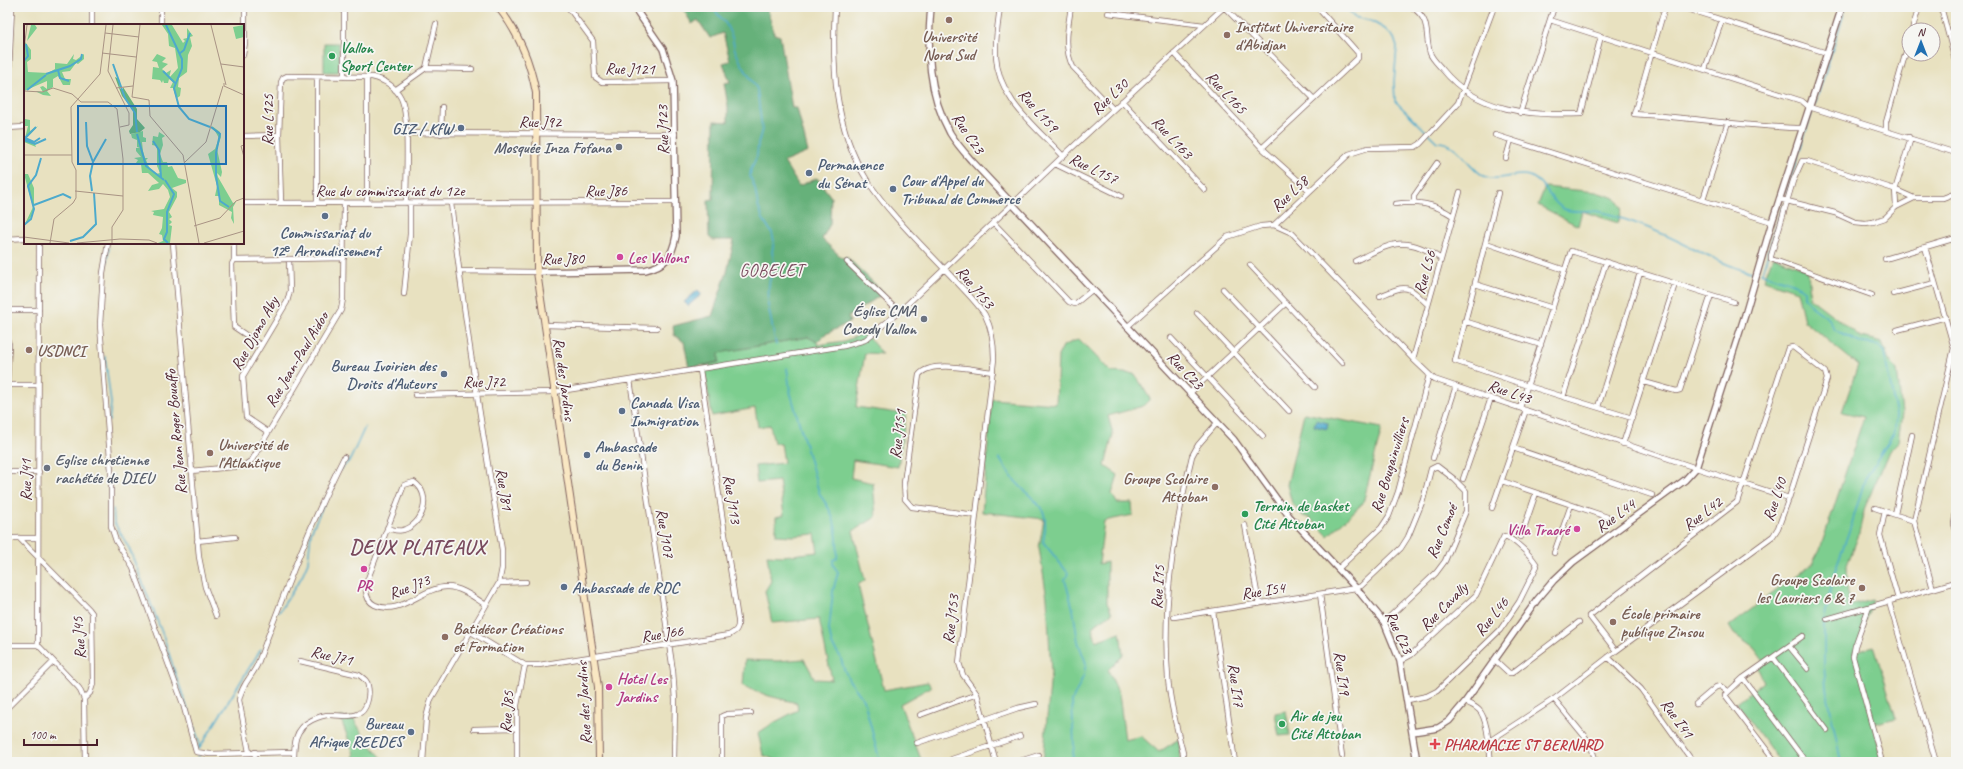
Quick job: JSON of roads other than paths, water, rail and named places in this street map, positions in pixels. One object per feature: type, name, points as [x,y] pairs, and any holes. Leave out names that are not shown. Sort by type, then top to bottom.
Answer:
[{"type":"main road","name":"Rue des Jardins","points":[[498,7],[516,32],[529,62],[536,93],[536,272],[594,657],[599,701],[599,762]]},
{"type":"street","points":[[7,115],[12,7]]},
{"type":"street","points":[[92,7],[92,24]]},
{"type":"street","points":[[161,7],[161,24]]},
{"type":"street","points":[[244,31],[245,7]]},
{"type":"street","points":[[344,7],[344,77]]},
{"type":"street","name":"Rue J121","points":[[568,7],[593,40],[595,77],[598,80],[602,82],[673,81]]},
{"type":"street","name":"Rue J123","points":[[634,7],[663,49],[673,81],[676,236],[673,251],[666,260]]},
{"type":"street","name":"Rue J153","points":[[835,7],[833,38],[835,87],[839,113],[850,145],[867,179],[880,198],[980,308],[989,325],[994,348],[993,372],[958,663],[963,675],[977,694]]},
{"type":"street","name":"Rue C23","points":[[931,7],[928,55],[931,79],[939,109],[951,135],[1012,204],[1217,422],[1250,460],[1289,516],[1356,588],[1384,622],[1400,661],[1408,700],[1417,762]]},
{"type":"street","name":"Rue L159","points":[[1000,7],[996,38],[996,57],[1002,83],[1015,106],[1063,156]]},
{"type":"street","points":[[1071,7],[1067,39],[1069,59],[1072,67],[1113,109]]},
{"type":"street","points":[[1224,7],[1312,98]]},
{"type":"street","name":"Rue L30","points":[[899,312],[1113,109],[1224,7]]},
{"type":"street","points":[[1262,148],[1312,98],[1358,58],[1358,53],[1317,7]]},
{"type":"street","points":[[1412,7],[1420,13],[1427,27],[1430,54],[1446,74],[1463,90],[1491,104],[1520,113],[1550,115],[1581,114],[1601,36]]},
{"type":"street","points":[[1463,90],[1494,7]]},
{"type":"street","points":[[1520,113],[1554,7]]},
{"type":"street","points":[[1665,7],[1634,114],[1680,116],[1782,128],[1802,128]]},
{"type":"street","points":[[1681,7],[1827,53]]},
{"type":"street","name":"Rue L44","points":[[1412,732],[1438,728],[1449,721],[1465,702],[1537,600],[1554,580],[1574,562],[1685,480],[1696,468],[1759,268],[1779,199],[1842,7]]},
{"type":"street","points":[[1914,22],[1919,7]]},
{"type":"street","points":[[1941,7],[1956,63]]},
{"type":"street","points":[[1108,13],[1204,25]]},
{"type":"street","points":[[1550,20],[1802,101],[1809,107],[1886,129],[1956,153]]},
{"type":"street","points":[[1705,69],[1722,20]]},
{"type":"street","points":[[426,68],[436,24]]},
{"type":"street","name":"Rue L165","points":[[1174,53],[1262,148],[1310,191]]},
{"type":"street","points":[[1886,129],[1886,122],[1903,62]]},
{"type":"street","points":[[404,294],[410,234],[404,108],[402,100],[396,90],[426,68],[472,69]]},
{"type":"street","name":"Rue L125","points":[[281,203],[280,135],[281,82],[283,78],[287,76],[367,77],[386,81],[396,90]]},
{"type":"street","points":[[317,77],[317,203]]},
{"type":"street","points":[[367,77],[368,203]]},
{"type":"street","name":"Rue L58","points":[[1127,327],[1227,237],[1261,226],[1274,225],[1349,154],[1368,148],[1415,147],[1420,144],[1458,103],[1463,90]]},
{"type":"street","name":"Rue L163","points":[[1122,101],[1206,190]]},
{"type":"street","points":[[441,134],[442,107]]},
{"type":"street","points":[[1703,200],[1728,122]]},
{"type":"street","points":[[7,128],[24,127]]},
{"type":"street","name":"Rue J92","points":[[406,134],[675,134]]},
{"type":"street","points":[[244,136],[280,135]]},
{"type":"street","points":[[1495,135],[1772,222]]},
{"type":"street","points":[[1896,207],[1896,189],[1910,141],[1909,137]]},
{"type":"street","points":[[1506,158],[1511,140]]},
{"type":"street","points":[[1872,295],[1771,259],[1793,181],[1803,160],[1896,189],[1914,198],[1943,198],[1956,193]]},
{"type":"street","points":[[1414,202],[1414,196],[1437,163]]},
{"type":"street","name":"Rue L157","points":[[1055,164],[1121,196]]},
{"type":"street","name":"Rue L56","points":[[1413,359],[1460,192]]},
{"type":"street","points":[[1498,193],[1455,361],[1528,386],[1632,418]]},
{"type":"street","points":[[1779,199],[1835,213],[1855,222],[1865,223],[1874,222],[1885,218],[1896,207],[1914,198]]},
{"type":"street","name":"Rue J86","points":[[537,204],[676,202]]},
{"type":"street","points":[[1395,204],[1414,202],[1435,206],[1453,216]]},
{"type":"street","name":"Rue du commissariat du 12e","points":[[244,203],[537,204]]},
{"type":"street","name":"Rue Jean-Paul Aidoo","points":[[191,471],[243,466],[252,460],[341,310],[343,299],[344,203]]},
{"type":"street","name":"Rue J81","points":[[423,762],[426,718],[431,699],[499,583],[502,568],[502,550],[476,394],[451,203]]},
{"type":"street","points":[[993,222],[1069,302],[1075,304],[1092,290]]},
{"type":"street","name":"Rue L43","points":[[1274,225],[1292,233],[1429,375],[1456,386],[1624,444],[1789,498]]},
{"type":"street","points":[[7,239],[24,238]]},
{"type":"street","points":[[1885,259],[1956,238]]},
{"type":"street","points":[[1355,260],[1384,246],[1396,243],[1418,245],[1441,259]]},
{"type":"street","points":[[1486,243],[1565,270]]},
{"type":"street","name":"Rue J41","points":[[38,645],[39,244]]},
{"type":"street","points":[[108,244],[102,281],[100,325],[111,471],[111,526],[116,541],[135,575],[183,704],[196,752],[210,754],[294,752]]},
{"type":"street","name":"Rue Jean Roger Bouaffo","points":[[173,244],[197,541],[201,574],[216,616]]},
{"type":"street","points":[[234,244],[234,260],[232,264],[234,327],[261,345]]},
{"type":"street","points":[[1925,247],[1955,348],[1914,521],[1933,589]]},
{"type":"street","points":[[1520,408],[1571,252],[1734,302]]},
{"type":"street","points":[[234,260],[344,258]]},
{"type":"street","name":"Rue Djomo Aby","points":[[268,432],[248,419],[245,414],[243,376],[289,296],[289,259]]},
{"type":"street","name":"Rue J80","points":[[459,271],[536,272],[645,270],[657,267],[666,260]]},
{"type":"street","points":[[847,262],[899,312]]},
{"type":"street","points":[[1563,397],[1606,262]]},
{"type":"street","points":[[1250,265],[1342,363]]},
{"type":"street","points":[[1598,407],[1640,273]]},
{"type":"street","points":[[1893,294],[1935,283]]},
{"type":"street","points":[[1475,284],[1553,308]]},
{"type":"street","points":[[1624,444],[1675,284]]},
{"type":"street","points":[[1380,296],[1401,287],[1407,288],[1416,293],[1428,305]]},
{"type":"street","points":[[1223,289],[1315,387]]},
{"type":"street","points":[[1644,382],[1676,392],[1680,390],[1711,295]]},
{"type":"street","points":[[1190,393],[1286,303]]},
{"type":"street","points":[[7,310],[39,310]]},
{"type":"street","name":"Rue J72","points":[[415,395],[554,392],[700,370],[855,344],[874,334],[899,312]]},
{"type":"street","points":[[1197,314],[1289,411]]},
{"type":"street","points":[[1898,330],[1946,316]]},
{"type":"street","points":[[1464,321],[1541,345]]},
{"type":"street","points":[[544,325],[657,328]]},
{"type":"street","points":[[1171,338],[1263,436]]},
{"type":"street","points":[[7,340],[9,344],[7,385],[38,385]]},
{"type":"street","name":"Rue L42","points":[[1616,651],[1589,616],[1737,502],[1790,346]]},
{"type":"street","name":"Rue L40","points":[[1488,742],[1554,699],[1616,651],[1774,536],[1789,498],[1827,379],[1825,372],[1790,346]]},
{"type":"street","name":"Rue J151","points":[[976,515],[912,507],[906,499],[904,483],[919,375],[922,370],[933,366],[993,372]]},
{"type":"street","name":"Rue J113","points":[[700,370],[738,620],[738,628],[735,632]]},
{"type":"street","name":"Rue Bougainvilliers","points":[[1338,569],[1381,528],[1387,520],[1398,492],[1429,375]]},
{"type":"street","name":"Rue J107","points":[[630,380],[670,645],[674,687],[674,762]]},
{"type":"street","points":[[1433,458],[1456,386]]},
{"type":"street","points":[[1463,479],[1491,398]]},
{"type":"street","points":[[1492,508],[1526,410]]},
{"type":"street","name":"Rue I15","points":[[1183,762],[1183,753],[1168,680],[1168,593],[1176,533],[1192,456],[1198,445],[1217,422]]},
{"type":"street","points":[[1895,514],[1912,435]]},
{"type":"street","points":[[1513,448],[1652,495]]},
{"type":"street","points":[[249,752],[239,700],[240,692],[257,666],[282,600],[324,498],[344,457]]},
{"type":"street","name":"Rue Comoé","points":[[1356,588],[1361,586],[1405,543],[1423,500],[1431,469],[1437,466],[1454,479],[1466,491],[1467,504],[1463,520],[1451,548],[1436,573],[1384,622]]},
{"type":"street","points":[[7,472],[39,472]]},
{"type":"street","points":[[1502,481],[1610,518]]},
{"type":"street","name":"Rue J73","points":[[387,528],[402,531],[408,528],[422,514],[424,507],[422,490],[414,482],[404,485],[387,528],[367,581],[366,593],[372,604],[384,608],[390,608],[398,606],[432,590],[448,587],[463,591],[486,605]]},
{"type":"street","points":[[1521,537],[1536,493]]},
{"type":"street","points":[[1554,553],[1571,505]]},
{"type":"street","points":[[1875,508],[1914,521]]},
{"type":"street","points":[[1885,511],[1880,534],[1898,599]]},
{"type":"street","points":[[1956,512],[1956,530]]},
{"type":"street","points":[[1245,524],[1259,604]]},
{"type":"street","name":"Rue Cavally","points":[[1400,661],[1412,655],[1476,595],[1504,536],[1508,536],[1522,548]]},
{"type":"street","points":[[197,541],[235,537]]},
{"type":"street","points":[[7,538],[38,538]]},
{"type":"street","name":"Rue J45","points":[[19,538],[89,609],[92,614],[93,684],[90,693],[84,699],[85,762]]},
{"type":"street","name":"Rue L46","points":[[1408,700],[1427,696],[1437,691],[1500,630],[1519,602],[1537,566],[1536,562],[1522,548]]},
{"type":"street","points":[[499,583],[526,582]]},
{"type":"street","points":[[1827,619],[1956,582]]},
{"type":"street","name":"Rue I54","points":[[1174,617],[1356,588]]},
{"type":"street","name":"Rue I19","points":[[1320,594],[1342,756]]},
{"type":"street","points":[[1889,602],[1936,762]]},
{"type":"street","points":[[1869,607],[1855,646],[1853,657],[1882,762]]},
{"type":"street","name":"Rue I17","points":[[1213,611],[1235,762]]},
{"type":"street","points":[[1495,660],[1509,673],[1512,673],[1579,622]]},
{"type":"street","points":[[471,632],[526,665]]},
{"type":"street","name":"Rue J66","points":[[526,665],[539,665],[670,645],[729,635],[735,632]]},
{"type":"street","points":[[1776,762],[1725,694],[1743,678],[1803,636]]},
{"type":"street","points":[[7,645],[38,645],[79,688],[84,699]]},
{"type":"street","points":[[1789,646],[1808,670]]},
{"type":"street","name":"Rue I41","points":[[1608,657],[1641,689],[1693,762]]},
{"type":"street","points":[[1773,657],[1827,730]]},
{"type":"street","name":"Rue J71","points":[[294,762],[294,752],[298,731],[307,722],[328,715],[353,716],[360,713],[364,710],[368,694],[366,680],[359,675],[300,661]]},
{"type":"street","points":[[7,708],[53,662]]},
{"type":"street","name":"Rue J85","points":[[517,762],[517,705],[526,665]]},
{"type":"street","points":[[1743,678],[1806,762]]},
{"type":"street","points":[[1696,704],[1716,687],[1720,686],[1727,692]]},
{"type":"street","points":[[920,715],[977,694],[996,762]]},
{"type":"street","points":[[1554,699],[1590,744],[1596,762]]},
{"type":"street","points":[[1465,702],[1475,706],[1484,718],[1491,762]]},
{"type":"street","points":[[917,743],[1018,708],[1036,704]]},
{"type":"street","points":[[722,762],[722,716],[727,714],[751,713]]},
{"type":"street","points":[[474,729],[517,728]]},
{"type":"street","points":[[952,759],[1020,736]]},
{"type":"street","points":[[255,752],[255,762]]},
{"type":"street","points":[[1017,762],[1039,755]]},
{"type":"street","points":[[1270,762],[1278,762]]},
{"type":"water","points":[[698,290],[702,294],[688,306],[684,302]]},
{"type":"water","points":[[1316,420],[1328,423],[1327,429],[1314,426]]},
{"type":"waterway","points":[[712,7],[726,24],[741,63],[757,89],[762,129],[758,144],[757,156],[751,169],[750,176],[755,188],[758,206],[763,219],[772,233],[774,241],[772,252],[774,261],[769,284],[768,305],[776,345]]},
{"type":"waterway","points":[[1346,7],[1354,17],[1371,21],[1385,29],[1394,38],[1397,47],[1394,82],[1395,101],[1437,142],[1452,146],[1484,176],[1490,178],[1518,175],[1529,176],[1539,182],[1554,201],[1564,209],[1575,211],[1597,211],[1610,214],[1656,231],[1728,265],[1752,272]]},
{"type":"waterway","points":[[1815,104],[1846,7]]},
{"type":"waterway","points":[[1786,193],[1812,112]]},
{"type":"waterway","points":[[1762,273],[1783,204]]},
{"type":"waterway","points":[[106,266],[109,248]]},
{"type":"waterway","points":[[1761,273],[1795,284],[1804,290],[1804,297],[1814,308],[1829,319],[1835,330],[1862,343],[1878,345],[1884,352],[1896,414],[1895,431],[1865,479],[1852,523],[1835,570],[1824,620],[1824,666],[1826,688],[1841,762]]},
{"type":"waterway","points":[[105,357],[111,403],[109,421]]},
{"type":"waterway","points":[[787,368],[790,391],[819,492],[830,511],[836,528],[837,558],[833,560],[833,565],[838,572],[833,591],[829,630],[832,645],[840,656],[849,680],[864,700],[880,762]]},
{"type":"waterway","points":[[340,470],[350,460],[365,427]]},
{"type":"waterway","points":[[999,458],[1014,480],[1042,510],[1045,522],[1043,542],[1068,573],[1065,580],[1073,609],[1078,642],[1086,663],[1084,675],[1072,701],[1074,745],[1072,762]]},
{"type":"waterway","points":[[113,475],[113,483]]},
{"type":"waterway","points":[[279,612],[301,578],[308,562],[311,532],[329,493]]},
{"type":"waterway","points":[[113,509],[114,522],[129,548],[164,638],[199,741],[199,750]]},
{"type":"waterway","points":[[199,749],[261,649]]},
{"type":"waterway","points":[[197,762],[199,754]]},
{"type":"place","name":"Université Nord Sud","points":[[949,20]]},
{"type":"place","name":"Institut Universitaire d'Abidjan","points":[[1227,35]]},
{"type":"place","name":"Vallon Sport Center","points":[[332,56]]},
{"type":"place","name":"GIZ / KfW","points":[[461,128]]},
{"type":"place","name":"Mosquée Inza Fofana","points":[[619,147]]},
{"type":"place","name":"Permanence du Sénat","points":[[809,173]]},
{"type":"place","name":"Cour d'Appel du Tribunal de Commerce","points":[[893,189]]},
{"type":"place","name":"Commissariat du 12ᵉ Arrondissement","points":[[325,216]]},
{"type":"place","name":"Les Vallons","points":[[620,257]]},
{"type":"place","name":"Église CMA Cocody Vallon","points":[[924,319]]},
{"type":"place","name":"USDNCI","points":[[29,350]]},
{"type":"place","name":"Bureau Ivoirien des Droits d'Auteurs","points":[[444,374]]},
{"type":"place","name":"Canada Visa Immigration","points":[[622,411]]},
{"type":"place","name":"Université de l'Atlantique","points":[[210,453]]},
{"type":"place","name":"Ambassade du Benin","points":[[587,455]]},
{"type":"place","name":"Eglise chretienne rachétée de DIEU","points":[[47,468]]},
{"type":"place","name":"Groupe Scolaire Attoban","points":[[1215,487]]},
{"type":"place","name":"Terrain de basket Cité Attoban","points":[[1245,514]]},
{"type":"place","name":"Villa Traoré","points":[[1577,529]]},
{"type":"place","name":"PR","points":[[364,569]]},
{"type":"place","name":"Ambassade de RDC","points":[[564,587]]},
{"type":"place","name":"Groupe Scolaire les Lauriers 6 & 7","points":[[1862,588]]},
{"type":"place","name":"École primaire publique Zinsou","points":[[1613,622]]},
{"type":"place","name":"Batidécor Créations et Formation","points":[[445,637]]},
{"type":"place","name":"Hotel Les Jardins","points":[[609,687]]},
{"type":"place","name":"Air de jeu Cité Attoban","points":[[1282,724]]},
{"type":"place","name":"Bureau Afrique REEDES","points":[[411,732]]},
{"type":"place","name":"PHARMACIE ST BERNARD","points":[[1435,744]]},
{"type":"district","name":"GOBELET","points":[[772,270]]},
{"type":"district","name":"DEUX PLATEAUX","points":[[418,547]]}]
